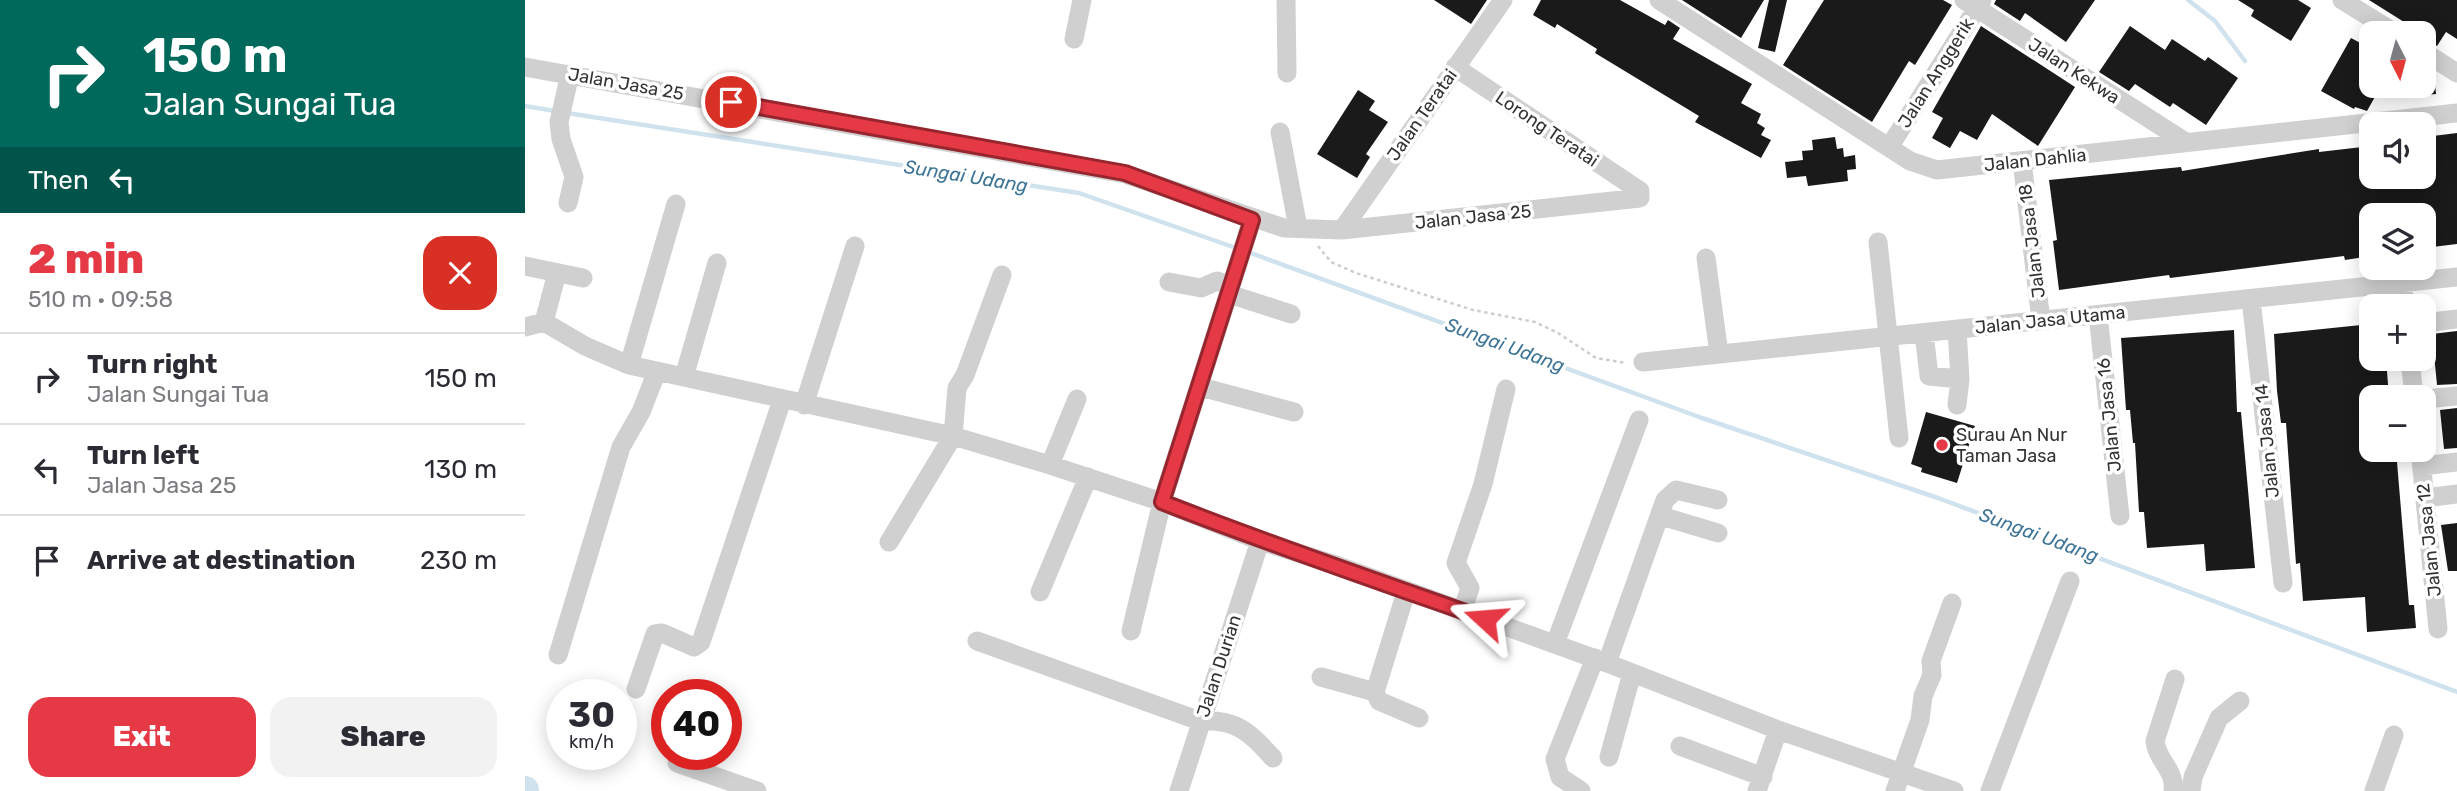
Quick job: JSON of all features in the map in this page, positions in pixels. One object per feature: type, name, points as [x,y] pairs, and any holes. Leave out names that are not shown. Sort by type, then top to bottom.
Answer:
[{"type":"street","points":[[1074,39],[1082,0]]},
{"type":"street","points":[[1286,0],[1287,74]]},
{"type":"street","name":"Jalan Teratai","points":[[1342,230],[1503,0]]},
{"type":"street","name":"Jalan Dahlia","points":[[1659,0],[1910,161],[1937,170],[2457,113]]},
{"type":"street","points":[[2351,2],[2378,21]]},
{"type":"street","name":"Jalan Anggerik","points":[[1890,146],[1974,3]]},
{"type":"street","name":"Jalan Kekwa","points":[[1974,3],[2184,141]]},
{"type":"street","points":[[2436,60],[2457,73]]},
{"type":"street","name":"Jalan Jasa 25","points":[[525,67],[1125,173],[1250,229],[1342,230],[1634,201],[1640,198],[1640,191]]},
{"type":"street","name":"Lorong Teratai","points":[[1455,67],[1640,191]]},
{"type":"street","points":[[568,203],[574,177],[561,139],[559,122],[570,74]]},
{"type":"street","points":[[1280,132],[1298,228]]},
{"type":"street","name":"Jalan Jasa 18","points":[[2022,161],[2041,321]]},
{"type":"street","points":[[629,365],[675,204]]},
{"type":"street","points":[[1131,631],[1162,502],[1250,229]]},
{"type":"street","points":[[1878,242],[1899,438]]},
{"type":"street","points":[[804,405],[855,246]]},
{"type":"street","points":[[1706,258],[1719,354]]},
{"type":"street","points":[[684,377],[717,263]]},
{"type":"street","points":[[525,266],[583,278]]},
{"type":"street","points":[[557,273],[535,325],[629,365],[953,436],[1088,477],[1162,502],[1260,541],[1333,564],[1601,661],[1778,730],[1898,782],[1954,791]]},
{"type":"street","points":[[889,542],[953,436],[957,388],[965,375],[1002,275]]},
{"type":"street","name":"Jalan Jasa Utama","points":[[1643,362],[2457,277]]},
{"type":"street","points":[[1170,282],[1201,288],[1217,281],[1232,284],[1291,314]]},
{"type":"street","points":[[2402,283],[2403,294]]},
{"type":"street","name":"Jalan Jasa 14","points":[[2252,299],[2283,583]]},
{"type":"street","name":"Jalan Jasa 16","points":[[2098,315],[2120,516]]},
{"type":"street","points":[[2436,322],[2457,319]]},
{"type":"street","points":[[1957,329],[1960,379],[1957,405]]},
{"type":"street","points":[[1924,333],[1929,376],[1960,379]]},
{"type":"street","points":[[558,655],[621,447],[641,412],[657,371]]},
{"type":"street","points":[[1201,387],[1294,412]]},
{"type":"street","points":[[1462,611],[1470,589],[1456,563],[1482,484],[1506,389]]},
{"type":"street","points":[[2436,398],[2457,396]]},
{"type":"street","points":[[1050,465],[1077,399]]},
{"type":"street","points":[[637,686],[655,634],[694,647],[701,642],[782,400]]},
{"type":"street","points":[[1555,644],[1639,421]]},
{"type":"street","points":[[2436,460],[2457,462]]},
{"type":"street","name":"Jalan Jasa 12","points":[[2421,462],[2438,629]]},
{"type":"street","points":[[1039,592],[1088,477]]},
{"type":"street","points":[[1581,791],[1560,778],[1555,759],[1601,661],[1661,516],[1665,500],[1676,491],[1718,500]]},
{"type":"street","points":[[2425,498],[2457,495]]},
{"type":"street","points":[[1661,516],[1719,533]]},
{"type":"street","name":"Jalan Durian","points":[[1179,791],[1260,541]]},
{"type":"street","points":[[1990,791],[2070,581]]},
{"type":"street","points":[[1406,592],[1375,692],[1379,701],[1419,719]]},
{"type":"street","points":[[1898,782],[1920,720],[1923,696],[1932,675],[1931,661],[1952,603]]},
{"type":"street","points":[[977,640],[1200,721],[1224,720],[1249,733],[1272,758]]},
{"type":"street","points":[[1609,757],[1632,673]]},
{"type":"street","points":[[1321,677],[1375,692]]},
{"type":"street","points":[[2173,791],[2174,778],[2156,749],[2155,741],[2175,679]]},
{"type":"street","points":[[2191,791],[2193,777],[2220,718],[2240,701]]},
{"type":"street","points":[[1680,746],[1760,784],[1778,730]]},
{"type":"street","points":[[2374,791],[2394,735]]},
{"type":"street","points":[[692,770],[723,785],[757,791]]},
{"type":"path","points":[[1298,228],[1314,240],[1331,262],[1356,273],[1473,310],[1490,311],[1535,322],[1603,361],[1643,362]]},
{"type":"building","points":[[1434,0],[1487,0],[1471,24]]},
{"type":"building","points":[[1541,0],[1620,0],[1665,25],[1668,20],[1680,28],[1673,39],[1752,84],[1741,103],[1761,114],[1757,123],[1765,128],[1761,135],[1771,140],[1761,158],[1695,122],[1699,116],[1595,53],[1597,49],[1557,24],[1555,28],[1533,15]]},
{"type":"building","points":[[1682,0],[1764,0],[1741,38]]},
{"type":"building","points":[[1769,0],[1787,0],[1775,52],[1758,48]]},
{"type":"building","points":[[1824,0],[1943,0],[1952,5],[1915,65],[1909,61],[1872,122],[1783,65]]},
{"type":"building","points":[[1996,0],[2095,0],[2066,42],[2025,13],[2020,21],[1994,4]]},
{"type":"building","points":[[2238,0],[2298,0],[2311,8],[2291,41],[2251,16],[2254,10]]},
{"type":"building","points":[[2369,0],[2457,0],[2457,39],[2446,32],[2437,46],[2436,21],[2402,21]]},
{"type":"building","points":[[1981,26],[2075,87],[2038,146],[1992,114],[1977,140],[1960,131],[1950,148],[1932,138],[1943,118],[1932,112]]},
{"type":"building","points":[[2130,26],[2165,50],[2172,39],[2205,61],[2208,57],[2238,78],[2206,125],[2173,103],[2170,107],[2135,84],[2129,91],[2099,72]]},
{"type":"building","points":[[2351,38],[2359,42],[2359,98],[2374,98],[2367,111],[2355,107],[2354,109],[2321,91]]},
{"type":"building","points":[[1358,90],[1375,101],[1369,110],[1388,122],[1366,154],[1370,157],[1357,178],[1317,154]]},
{"type":"building","points":[[2457,133],[2457,244],[2436,247],[2436,203],[2359,203],[2359,258],[2345,260],[2344,256],[2059,290],[2053,241],[2057,240],[2049,180],[2181,167],[2182,171],[2319,149],[2319,152],[2359,147],[2359,189],[2436,189],[2436,136]]},
{"type":"building","points":[[1835,137],[1837,149],[1843,148],[1844,157],[1855,155],[1856,169],[1847,170],[1848,181],[1808,186],[1806,176],[1787,178],[1785,162],[1803,160],[1802,151],[1813,150],[1812,140]]},
{"type":"building","points":[[2359,325],[2359,371],[2387,371],[2388,385],[2359,385],[2359,462],[2397,462],[2409,605],[2414,605],[2416,628],[2367,632],[2365,597],[2303,601],[2300,563],[2296,564],[2286,423],[2281,423],[2277,391],[2274,334]]},
{"type":"building","points":[[2234,330],[2237,412],[2241,412],[2255,568],[2206,571],[2204,544],[2147,548],[2144,512],[2139,512],[2130,410],[2126,410],[2121,338]]},
{"type":"building","points":[[2457,331],[2457,384],[2437,385],[2436,334]]},
{"type":"building","points":[[2457,408],[2457,448],[2444,449],[2440,410]]},
{"type":"building","name":"Surau An Nur Taman Jasa","points":[[1926,412],[1975,426],[1957,483],[1921,472],[1922,468],[1911,464]]},
{"type":"building","points":[[2457,523],[2457,571],[2448,571],[2441,525]]},
{"type":"waterway","name":"Sungai Udang","points":[[2188,0],[2215,21],[2245,61]]},
{"type":"waterway","name":"Sungai Udang","points":[[525,106],[555,111]]},
{"type":"waterway","name":"Sungai Udang","points":[[567,113],[1079,193],[1236,248]]},
{"type":"waterway","name":"Sungai Udang","points":[[1248,252],[1702,418],[1938,498],[2457,692]]},
{"type":"place","name":"Surau An Nur Taman Jasa","points":[[1942,445]]},
{"type":"route","points":[[731,102],[1125,173],[1252,220],[1201,387],[1162,502],[1260,541],[1333,564],[1485,619]]}]
